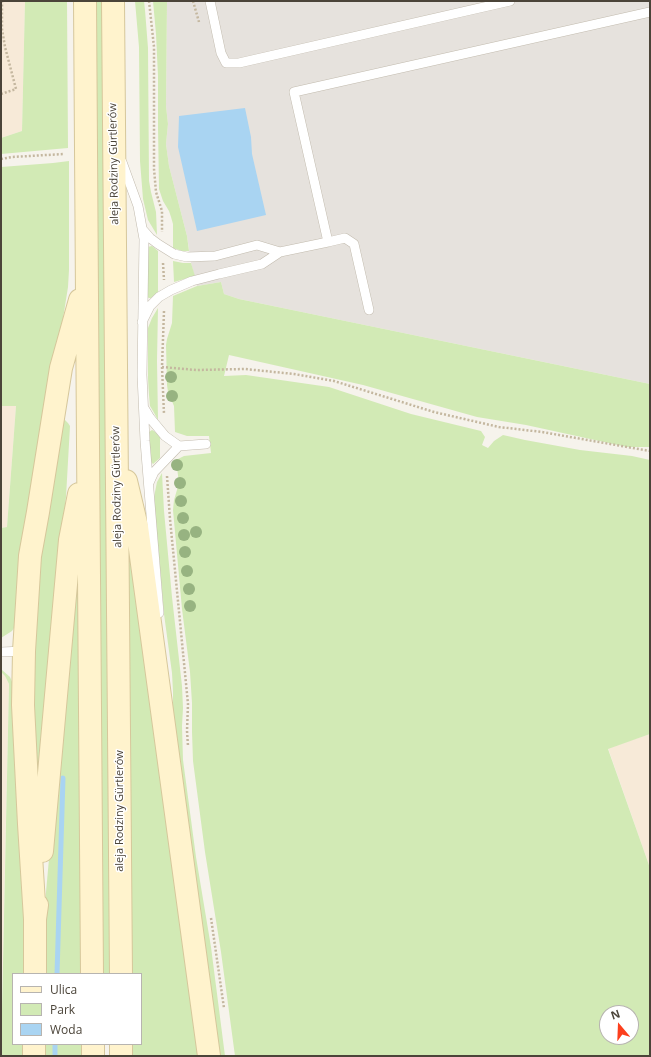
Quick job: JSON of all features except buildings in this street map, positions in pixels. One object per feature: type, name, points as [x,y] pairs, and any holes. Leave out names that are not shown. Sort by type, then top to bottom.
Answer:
[{"type":"main road","points":[[85,1],[92,973]]},
{"type":"main road","name":"aleja Rodziny Gürtlerów","points":[[113,1],[121,973]]},
{"type":"main road","points":[[36,919],[29,824],[23,705],[24,651],[30,556],[61,368],[87,274]]},
{"type":"main road","points":[[116,440],[137,527],[209,1056]]},
{"type":"main road","points":[[35,973],[36,919],[70,540],[88,445]]},
{"type":"main road","points":[[34,1045],[34,1056]]},
{"type":"main road","points":[[93,1045],[93,1056]]},
{"type":"main road","points":[[121,1045],[121,1056]]},
{"type":"lane","points":[[210,1],[221,53],[226,63],[239,63],[510,1]]},
{"type":"lane","points":[[328,242],[294,92],[650,12]]},
{"type":"lane","points":[[114,142],[138,206],[144,239],[142,322],[145,442],[160,618]]},
{"type":"lane","points":[[142,229],[150,238],[174,254],[187,257],[215,256],[257,245],[280,252]]},
{"type":"lane","points":[[142,322],[150,306],[159,297],[192,281],[262,264],[280,252],[345,238],[354,244],[369,310]]},
{"type":"lane","points":[[144,407],[150,418],[165,436],[179,446]]},
{"type":"lane","points":[[148,484],[154,472],[179,446],[206,444]]},
{"type":"lane","points":[[160,700],[162,649],[161,634]]},
{"type":"lane","points":[[1,652],[24,651]]},
{"type":"path","points":[[1,94],[16,88],[2,29],[2,1]]},
{"type":"path","points":[[149,1],[154,47],[154,169],[156,192],[162,211],[164,294],[162,367],[165,436]]},
{"type":"path","points":[[193,1],[199,22]]},
{"type":"path","points":[[1,160],[12,157],[64,154]]},
{"type":"path","points":[[162,367],[196,370],[246,369],[294,374],[334,381],[434,412],[499,427],[542,432],[650,451]]},
{"type":"path","points":[[166,458],[170,519],[188,704],[188,747]]},
{"type":"path","points":[[211,913],[224,1011]]},
{"type":"shaded area","points":[[1,1],[25,1],[22,131],[1,138]]},
{"type":"shaded area","points":[[167,1],[650,1],[650,384],[239,299],[224,294],[221,282],[197,286],[191,263],[187,236],[169,166],[166,144],[168,124],[166,106]]},
{"type":"shaded area","points":[[1,406],[16,406],[7,527],[1,528]]},
{"type":"shaded area","points":[[1,672],[9,684],[1,1037]]},
{"type":"shaded area","points":[[650,734],[650,868],[608,748]]},
{"type":"green space","points":[[25,1],[67,1],[68,148],[1,154],[1,138],[22,131]]},
{"type":"green space","points":[[95,1],[104,1],[111,973],[102,973]]},
{"type":"green space","points":[[135,1],[144,1],[145,10],[148,48],[149,181],[156,212],[157,235],[148,220],[143,199],[140,161],[139,47]]},
{"type":"green space","points":[[153,1],[167,1],[166,106],[168,124],[166,144],[169,166],[187,236],[189,251],[182,251],[173,248],[173,224],[159,189],[158,76]]},
{"type":"green space","points":[[69,161],[68,287],[18,622],[12,631],[1,638],[1,528],[7,527],[16,406],[1,406],[1,167]]},
{"type":"green space","points":[[152,246],[158,251],[158,292],[149,298],[147,297],[147,247]]},
{"type":"green space","points":[[173,261],[191,263],[195,276],[174,282]]},
{"type":"green space","points":[[221,282],[224,294],[239,299],[650,384],[650,447],[627,447],[526,425],[477,417],[363,385],[229,355],[224,376],[246,375],[329,387],[411,414],[481,431],[485,437],[482,445],[488,448],[494,441],[503,435],[580,450],[632,456],[650,460],[650,734],[608,749],[650,868],[650,1056],[235,1056],[193,761],[190,672],[182,609],[173,510],[179,483],[176,460],[184,456],[211,453],[209,436],[187,436],[175,432],[174,406],[168,392],[167,385],[166,345],[172,323],[173,296],[197,286]]},
{"type":"green space","points":[[158,308],[158,420],[150,406],[148,378],[148,328]]},
{"type":"green space","points":[[65,420],[70,426],[66,497],[37,780],[32,747],[36,579],[63,421]]},
{"type":"green space","points":[[152,430],[160,436],[160,458],[153,464],[151,462],[149,432]]},
{"type":"green space","points":[[162,473],[172,597],[182,686],[183,760],[196,857],[211,947],[225,1056],[217,1056],[173,731],[172,673],[164,614],[154,500],[157,482]]},
{"type":"green space","points":[[127,531],[198,1056],[130,1056],[130,1045],[142,1045],[142,973],[130,973]]},
{"type":"green space","points":[[78,537],[82,973],[43,973],[44,914]]},
{"type":"green space","points":[[1,669],[10,677],[13,684],[27,859],[25,973],[12,973],[12,1045],[26,1045],[26,1056],[1,1056],[9,684],[1,672]]},
{"type":"green space","points":[[44,1045],[83,1045],[83,1056],[44,1056]]},
{"type":"water","points":[[245,108],[251,137],[252,154],[266,215],[197,231],[178,147],[179,116]]},
{"type":"waterway","points":[[57,973],[63,778]]},
{"type":"waterway","points":[[55,1045],[55,1056]]}]
